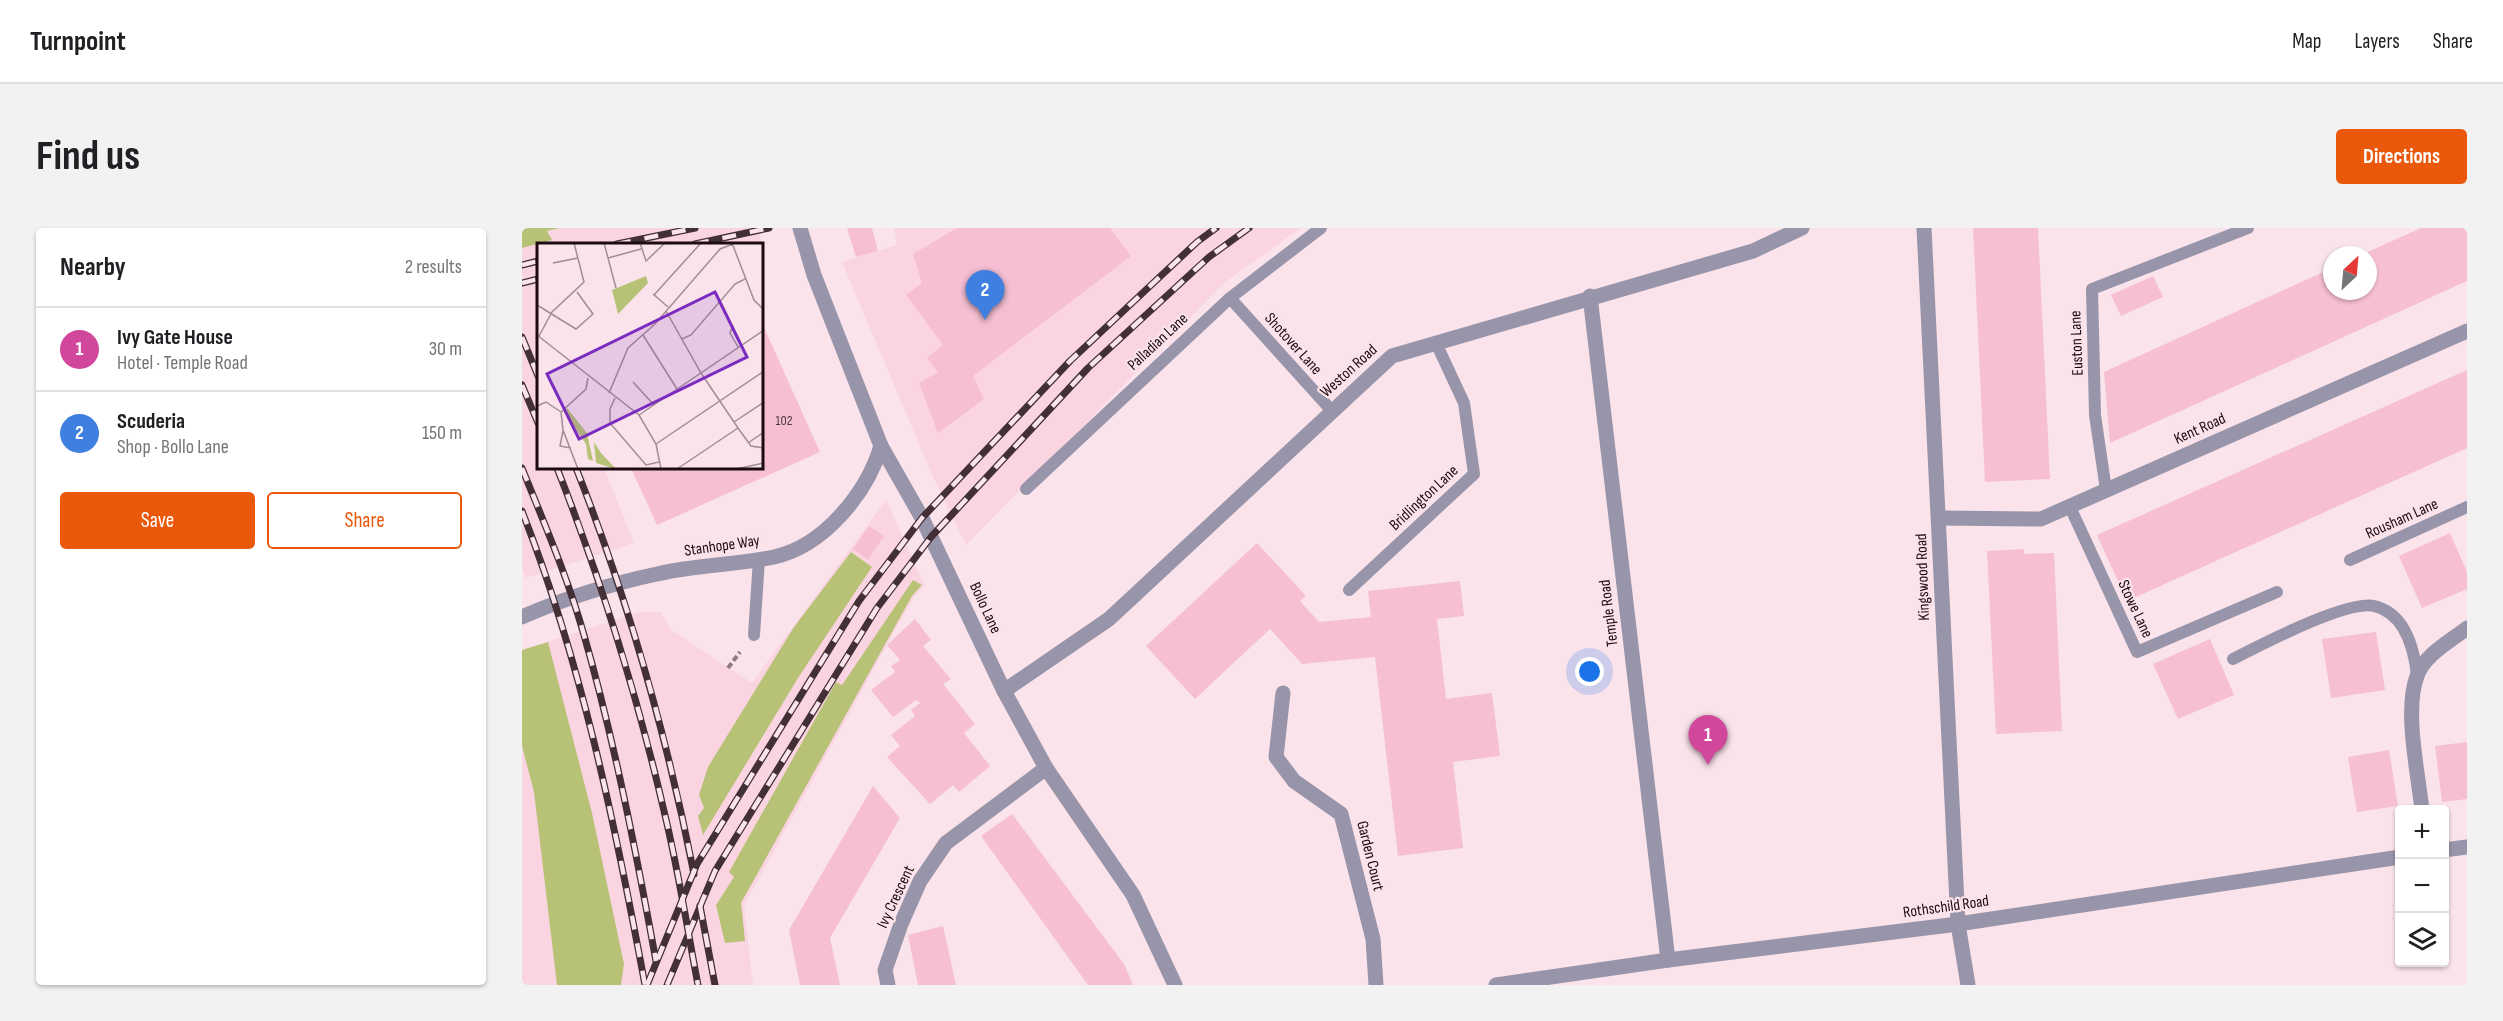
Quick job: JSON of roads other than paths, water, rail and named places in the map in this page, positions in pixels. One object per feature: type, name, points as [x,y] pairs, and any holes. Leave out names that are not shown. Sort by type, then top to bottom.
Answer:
[{"type":"street","name":"Bollo Lane","points":[[800,228],[814,275],[881,446],[922,518],[1004,691],[1046,768],[1132,895],[1175,985]]},
{"type":"street","name":"Weston Road","points":[[1004,691],[1108,620],[1392,356],[1590,296],[1753,251],[1802,228]]},
{"type":"street","name":"Kingswood Road","points":[[1924,228],[1958,924],[1968,985]]},
{"type":"street","name":"Temple Road","points":[[1590,296],[1668,960]]},
{"type":"street","name":"Kent Road","points":[[1939,518],[2041,519],[2467,330]]},
{"type":"street","name":"Stanhope Way","points":[[522,617],[656,574],[777,556],[812,540],[843,512],[863,487],[876,464],[881,446]]},
{"type":"street","points":[[2421,805],[2412,720],[2417,675],[2432,655],[2467,628]]},
{"type":"street","name":"Garden Court","points":[[1283,693],[1276,757],[1294,781],[1341,814],[1373,939],[1376,985]]},
{"type":"street","name":"Ivy Crescent","points":[[888,985],[885,970],[901,924],[920,881],[946,843],[1046,768]]},
{"type":"street","points":[[2449,849],[2467,847]]},
{"type":"street","name":"Rothschild Road","points":[[1496,985],[1668,960],[1958,924],[2395,858]]},
{"type":"lane","name":"Palladian Lane","points":[[1026,489],[1230,298],[1321,228]]},
{"type":"lane","name":"Euston Lane","points":[[2106,490],[2095,415],[2092,290],[2248,228]]},
{"type":"lane","name":"Shotover Lane","points":[[1230,298],[1332,411]]},
{"type":"lane","name":"Bridlington Lane","points":[[1349,590],[1474,474],[1464,404],[1436,343]]},
{"type":"lane","name":"Stowe Lane","points":[[2070,507],[2137,652],[2277,592]]},
{"type":"lane","name":"Rousham Lane","points":[[2350,560],[2467,507]]},
{"type":"lane","points":[[754,635],[759,559]]},
{"type":"lane","points":[[2233,659],[2303,625],[2358,605],[2375,606],[2391,615],[2406,632],[2414,646],[2417,675]]},
{"type":"railway","points":[[622,243],[695,228]]},
{"type":"railway","points":[[700,243],[769,228]]},
{"type":"railway","points":[[647,985],[697,864],[859,601],[922,518],[1070,361],[1197,242],[1216,228]]},
{"type":"railway","points":[[667,985],[715,871],[877,608],[931,537],[1088,368],[1209,257],[1249,228]]},
{"type":"railway","points":[[522,265],[537,261]]},
{"type":"railway","points":[[522,283],[537,279]]},
{"type":"railway","points":[[522,337],[537,374]]},
{"type":"railway","points":[[522,385],[537,421]]},
{"type":"railway","points":[[522,468],[571,593],[584,635],[606,716],[656,961]]},
{"type":"railway","points":[[558,470],[603,595],[642,724],[674,854],[698,985]]},
{"type":"railway","points":[[577,470],[613,568],[644,668],[671,770],[694,874]]},
{"type":"railway","points":[[522,511],[562,627],[595,745],[622,865],[645,985]]},
{"type":"railway","points":[[700,906],[715,985]]},
{"type":"place","name":"Scuderia","points":[[985,320]]},
{"type":"place","name":"Ivy Gate House","points":[[1708,765]]}]
